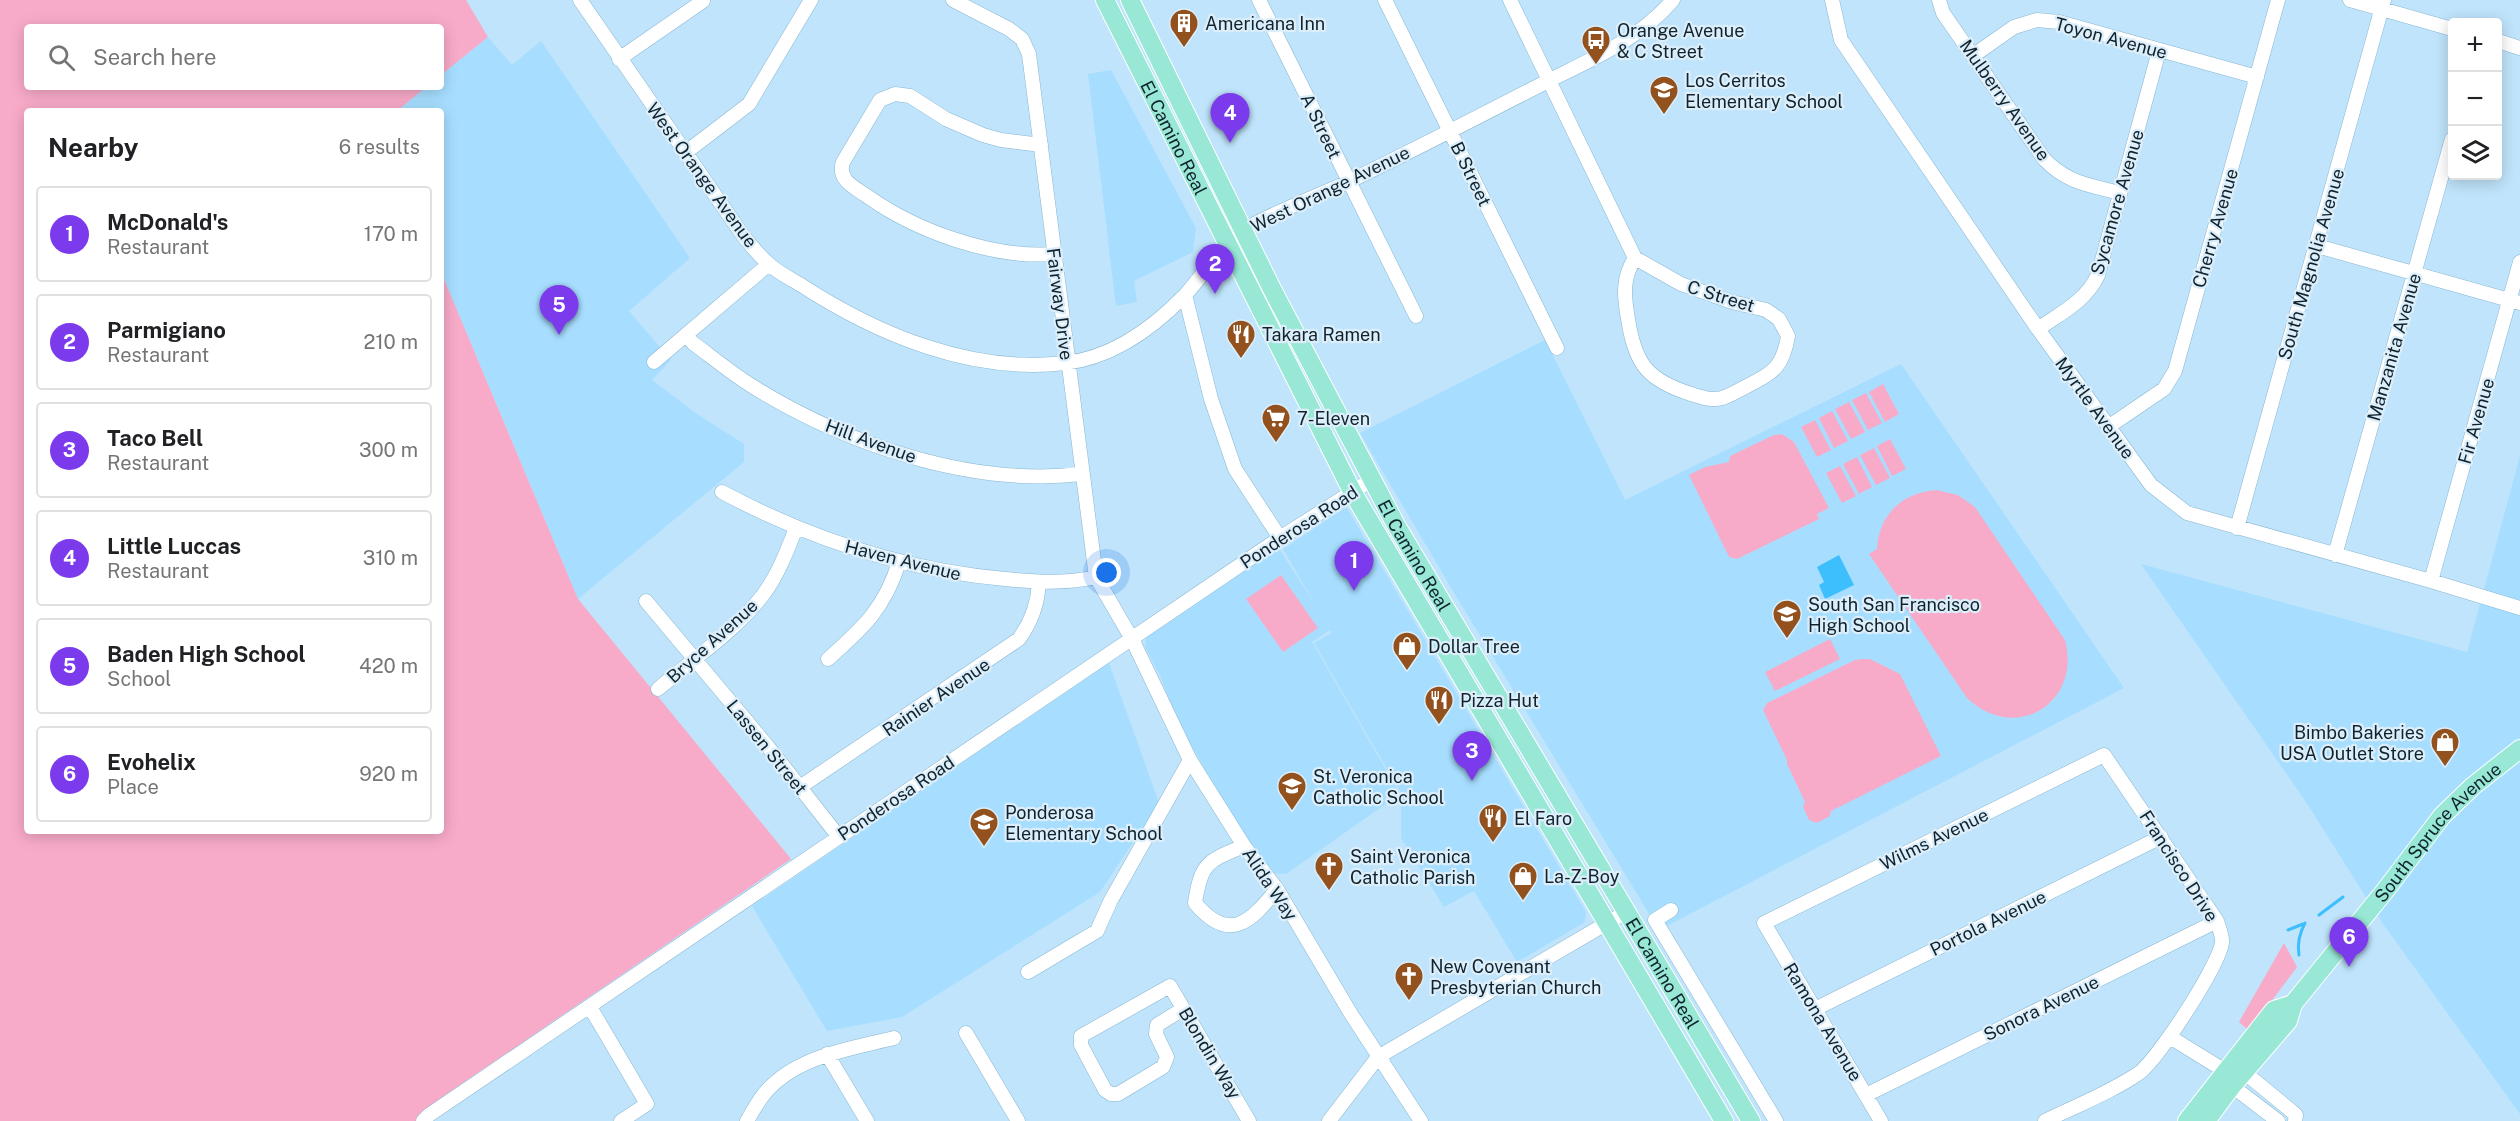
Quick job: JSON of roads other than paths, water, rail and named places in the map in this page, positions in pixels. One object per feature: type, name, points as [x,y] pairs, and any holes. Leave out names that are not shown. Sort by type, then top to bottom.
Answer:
[{"type":"main road","name":"El Camino Real","points":[[1105,0],[1353,494],[1724,1121]]},
{"type":"main road","name":"El Camino Real","points":[[1130,0],[1273,291],[1371,480],[1751,1121]]},
{"type":"main road","name":"South Spruce Avenue","points":[[2206,1121],[2274,1010],[2293,1004],[2442,816],[2474,786],[2520,749]]},
{"type":"main road","name":"South Spruce Avenue","points":[[2187,1121],[2234,1076]]},
{"type":"street","name":"West Orange Avenue","points":[[580,0],[744,237],[769,264],[839,310],[876,328],[915,343],[993,362],[1033,366],[1068,363],[1102,355],[1149,327],[1185,295],[1227,246],[1245,230],[1450,131],[1629,39],[1660,15],[1673,0]]},
{"type":"street","points":[[685,153],[749,104],[811,0]]},
{"type":"street","name":"Fairway Drive","points":[[953,0],[1008,29],[1022,39],[1029,54],[1096,577],[1132,639]]},
{"type":"street","name":"A Street","points":[[1259,0],[1416,316]]},
{"type":"street","name":"B Street","points":[[1385,0],[1557,348]]},
{"type":"street","points":[[1510,0],[1635,258]]},
{"type":"street","name":"Myrtle Avenue","points":[[1832,0],[1841,40],[2038,329],[2151,485],[2187,513],[2431,580],[2520,608]]},
{"type":"street","name":"Mulberry Avenue","points":[[1938,0],[1943,13],[2044,159],[2056,171],[2071,180],[2120,193]]},
{"type":"street","name":"Cherry Avenue","points":[[2108,427],[2164,389],[2175,371],[2278,0]]},
{"type":"street","points":[[2350,0],[2383,4],[2448,28]]},
{"type":"street","points":[[619,59],[703,1]]},
{"type":"street","name":"South Magnolia Avenue","points":[[2237,528],[2383,4]]},
{"type":"street","name":"Toyon Avenue","points":[[1974,55],[2014,27],[2037,20],[2059,22],[2257,77]]},
{"type":"street","points":[[2502,42],[2520,48]]},
{"type":"street","name":"Sycamore Avenue","points":[[2038,329],[2083,298],[2092,289],[2098,275],[2159,51]]},
{"type":"street","points":[[1041,146],[983,135],[946,119],[910,96],[895,94],[880,100],[843,162],[842,173],[847,183],[875,202],[904,219],[939,234],[997,250],[1040,255],[1054,254]]},
{"type":"street","name":"Manzanita Avenue","points":[[2335,555],[2448,153]]},
{"type":"street","points":[[2317,246],[2515,302]]},
{"type":"street","name":"C Street","points":[[1635,258],[1681,284],[1732,302],[1766,310],[1779,319],[1788,336],[1780,363],[1769,375],[1721,398],[1707,399],[1667,387],[1654,379],[1632,345],[1624,294],[1627,271],[1635,258]]},
{"type":"street","name":"Fir Avenue","points":[[2431,580],[2515,302],[2520,262]]},
{"type":"street","points":[[654,362],[769,264]]},
{"type":"street","points":[[1185,295],[1211,399],[1235,469],[1280,538]]},
{"type":"street","name":"Hill Avenue","points":[[686,334],[693,343],[750,385],[788,407],[826,426],[912,458],[1004,474],[1051,478],[1081,474]]},
{"type":"street","name":"Ponderosa Road","points":[[423,1121],[1280,538],[1353,494],[1371,480]]},
{"type":"street","name":"Haven Avenue","points":[[722,492],[796,528],[849,548],[899,562],[967,576],[1039,582],[1076,582],[1096,577]]},
{"type":"street","name":"Bryce Avenue","points":[[658,689],[748,612],[764,593],[781,564],[796,528]]},
{"type":"street","points":[[828,658],[863,628],[881,606],[892,584],[899,562]]},
{"type":"street","name":"Rainier Avenue","points":[[800,787],[1019,639],[1030,624],[1036,609],[1039,582]]},
{"type":"street","name":"Lassen Street","points":[[646,601],[695,658],[839,837]]},
{"type":"street","name":"Alida Way","points":[[1132,639],[1190,760],[1244,846],[1277,889],[1378,1057],[1420,1121]]},
{"type":"street","name":"Francisco Drive","points":[[2045,1121],[2138,1073],[2154,1060],[2217,958],[2222,941],[2217,921],[2162,837],[2104,755]]},
{"type":"street","name":"Wilms Avenue","points":[[1764,923],[2104,755]]},
{"type":"street","points":[[1028,972],[1097,931],[1111,900],[1190,760]]},
{"type":"street","name":"Portola Avenue","points":[[1815,1009],[2162,837]]},
{"type":"street","points":[[1244,846],[1210,862],[1199,879],[1196,903],[1205,915],[1220,925],[1242,923],[1257,915],[1277,889]]},
{"type":"street","points":[[1671,910],[1655,920],[1776,1121]]},
{"type":"street","points":[[1329,1121],[1378,1057],[1626,912]]},
{"type":"street","name":"Sonora Avenue","points":[[1866,1095],[2217,921]]},
{"type":"street","name":"Ramona Avenue","points":[[1764,923],[1881,1121]]},
{"type":"street","name":"Blondin Way","points":[[1183,1009],[1157,1025],[1156,1034],[1167,1057],[1163,1067],[1118,1094],[1107,1093],[1081,1046],[1081,1036],[1170,986],[1249,1121]]},
{"type":"street","points":[[590,1007],[647,1104],[621,1121]]},
{"type":"street","points":[[966,1033],[1018,1121]]},
{"type":"street","points":[[2170,1037],[2289,1109],[2295,1115],[2295,1121]]},
{"type":"street","points":[[747,1121],[765,1092],[793,1070],[827,1054],[894,1038]]},
{"type":"street","points":[[827,1054],[867,1121]]},
{"type":"street","points":[[2234,1076],[2278,1121]]},
{"type":"water","points":[[1839,555],[1854,585],[1825,599],[1819,585],[1824,582],[1817,567]]},
{"type":"waterway","points":[[2319,915],[2343,897]]},
{"type":"waterway","points":[[2299,955],[2299,939],[2305,923]]},
{"type":"waterway","points":[[2288,930],[2303,924]]},
{"type":"place","name":"Americana Inn","points":[[1184,48]]},
{"type":"place","name":"Orange Avenue & C Street","points":[[1596,66]]},
{"type":"place","name":"Los Cerritos Elementary School","points":[[1664,116]]},
{"type":"place","name":"Little Luccas","points":[[1230,143]]},
{"type":"place","name":"Parmigiano","points":[[1215,294]]},
{"type":"place","name":"Baden High School","points":[[559,335]]},
{"type":"place","name":"Takara Ramen","points":[[1241,360]]},
{"type":"place","name":"7-Eleven","points":[[1276,444]]},
{"type":"place","name":"McDonald's","points":[[1354,591]]},
{"type":"place","name":"South San Francisco High School","points":[[1787,640]]},
{"type":"place","name":"Dollar Tree","points":[[1407,672]]},
{"type":"place","name":"Pizza Hut","points":[[1439,726]]},
{"type":"place","name":"Bimbo Bakeries USA Outlet Store","points":[[2445,768]]},
{"type":"place","name":"Taco Bell","points":[[1472,781]]},
{"type":"place","name":"St. Veronica Catholic School","points":[[1292,812]]},
{"type":"place","name":"El Faro","points":[[1493,844]]},
{"type":"place","name":"Ponderosa Elementary School","points":[[984,848]]},
{"type":"place","name":"Saint Veronica Catholic Parish","points":[[1329,892]]},
{"type":"place","name":"La-Z-Boy","points":[[1523,902]]},
{"type":"place","name":"Evohelix","points":[[2349,967]]},
{"type":"place","name":"New Covenant Presbyterian Church","points":[[1409,1002]]}]
